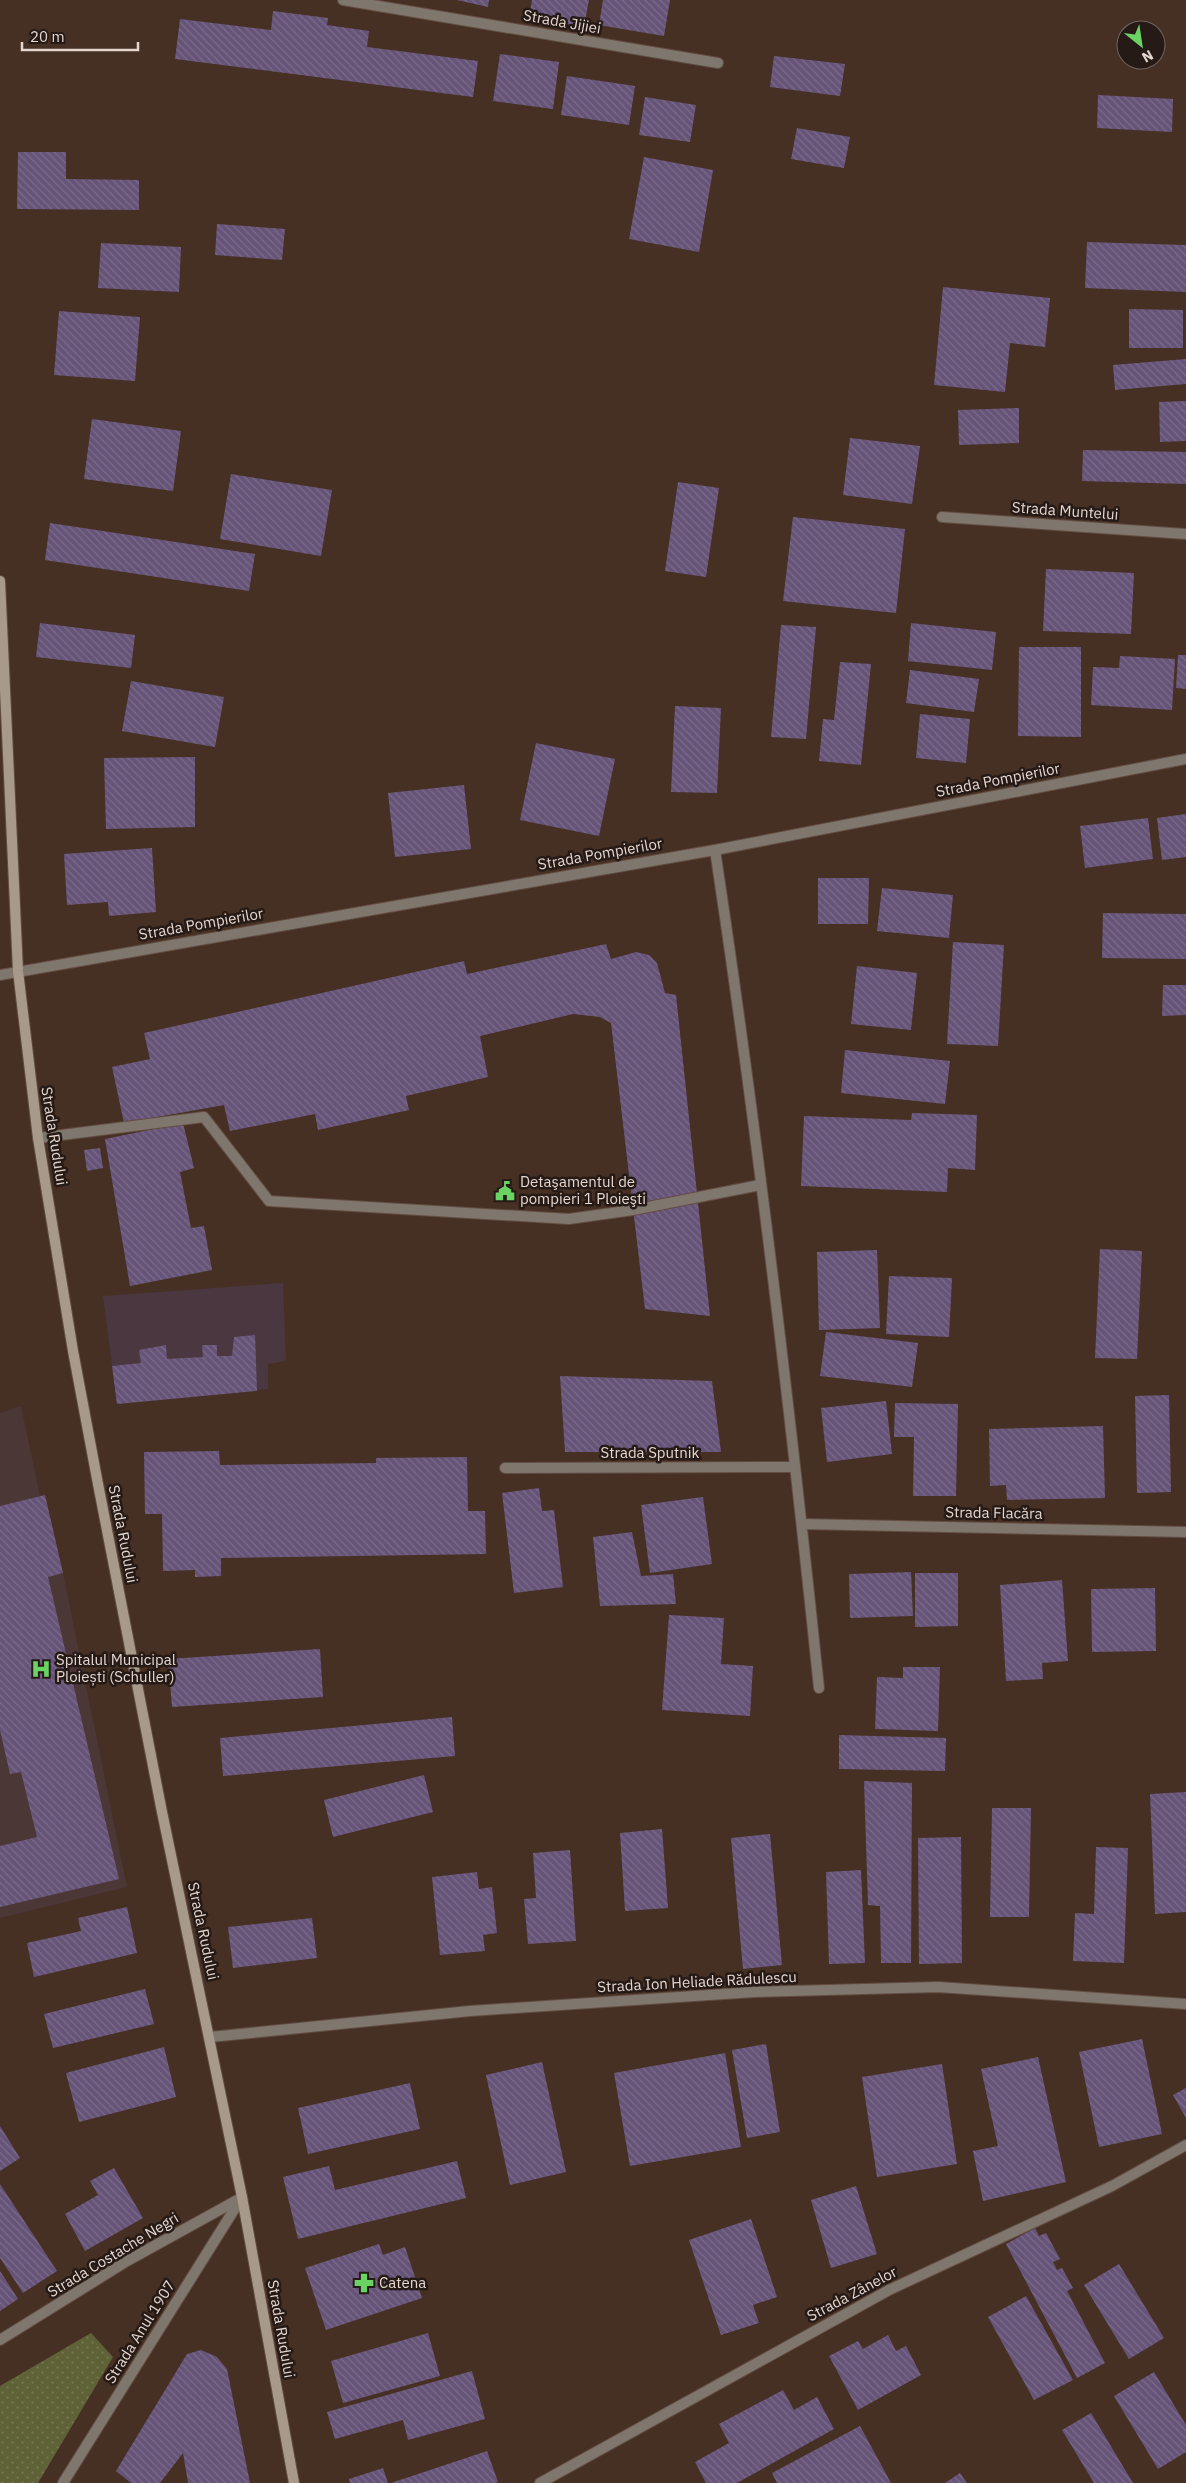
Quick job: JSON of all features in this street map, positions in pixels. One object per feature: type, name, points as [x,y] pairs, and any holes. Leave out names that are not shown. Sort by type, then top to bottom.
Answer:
[{"type":"main road","name":"Strada Rudului","points":[[0,581],[18,971],[38,1138],[91,1446],[162,1812],[242,2197],[294,2483]]},
{"type":"street","name":"Strada Jijiei","points":[[343,0],[718,63]]},
{"type":"street","name":"Strada Muntelui","points":[[942,517],[1186,534]]},
{"type":"street","name":"Strada Pompierilor","points":[[0,976],[18,971],[715,850],[1186,759]]},
{"type":"street","points":[[715,850],[760,1186],[802,1524],[819,1688]]},
{"type":"street","points":[[38,1138],[204,1117],[269,1201],[569,1219],[634,1210],[760,1186]]},
{"type":"street","name":"Strada Sputnik","points":[[505,1468],[795,1468]]},
{"type":"street","name":"Strada Flacăra","points":[[802,1524],[1186,1532]]},
{"type":"street","name":"Strada Ion Heliade Rădulescu","points":[[210,2037],[470,2011],[754,1992],[938,1987],[1186,2004]]},
{"type":"street","name":"Strada Zânelor","points":[[540,2483],[889,2290],[1112,2186],[1186,2145]]},
{"type":"street","name":"Strada Costache Negri","points":[[0,2340],[127,2262],[242,2197]]},
{"type":"street","name":"Strada Anul 1907","points":[[63,2483],[242,2197]]},
{"type":"shaded area","points":[[283,1283],[286,1361],[268,1364],[268,1389],[117,1404],[103,1296]]},
{"type":"shaded area","name":"Spitalul Municipal Ploiești (Schuller)","points":[[21,1406],[40,1496],[45,1495],[63,1573],[127,1887],[0,1918],[0,1413]]},
{"type":"green space","points":[[91,2333],[113,2357],[38,2483],[0,2483],[0,2386]]},
{"type":"building","points":[[457,0],[489,0],[488,7]]},
{"type":"building","points":[[532,0],[589,0],[584,27],[529,18]]},
{"type":"building","points":[[603,0],[670,0],[664,36],[599,25]]},
{"type":"building","points":[[273,11],[328,18],[327,25],[369,31],[367,47],[478,61],[473,97],[175,59],[180,19],[271,30]]},
{"type":"building","points":[[500,54],[559,62],[553,109],[493,101]]},
{"type":"building","points":[[774,56],[845,64],[840,96],[770,87]]},
{"type":"building","points":[[567,76],[635,86],[629,125],[561,115]]},
{"type":"building","points":[[1098,95],[1173,99],[1172,132],[1097,128]]},
{"type":"building","points":[[645,97],[696,105],[690,142],[639,135]]},
{"type":"building","points":[[797,128],[850,137],[844,168],[791,159]]},
{"type":"building","points":[[18,152],[66,152],[66,179],[139,180],[139,210],[17,209]]},
{"type":"building","points":[[644,157],[713,170],[699,252],[629,239]]},
{"type":"building","points":[[217,224],[285,229],[282,260],[215,255]]},
{"type":"building","points":[[1087,242],[1186,245],[1186,292],[1085,288]]},
{"type":"building","points":[[101,243],[181,247],[179,292],[98,288]]},
{"type":"building","points":[[943,287],[1050,298],[1045,347],[1010,343],[1005,392],[934,385]]},
{"type":"building","points":[[1129,309],[1183,310],[1183,348],[1129,348]]},
{"type":"building","points":[[59,311],[140,317],[135,381],[54,375]]},
{"type":"building","points":[[1186,359],[1186,384],[1115,390],[1113,365]]},
{"type":"building","points":[[1186,401],[1186,441],[1160,442],[1159,402]]},
{"type":"building","points":[[1019,408],[1019,443],[959,445],[958,410]]},
{"type":"building","points":[[92,419],[181,431],[173,491],[84,479]]},
{"type":"building","points":[[850,438],[920,446],[912,504],[843,495]]},
{"type":"building","points":[[1083,450],[1186,452],[1186,484],[1082,481]]},
{"type":"building","points":[[231,474],[332,490],[321,556],[220,539]]},
{"type":"building","points":[[678,482],[719,488],[706,577],[665,571]]},
{"type":"building","points":[[793,517],[905,529],[896,613],[783,601]]},
{"type":"building","points":[[50,523],[255,554],[249,591],[45,560]]},
{"type":"building","points":[[1046,569],[1134,573],[1131,634],[1043,631]]},
{"type":"building","points":[[40,623],[135,635],[131,668],[36,657]]},
{"type":"building","points":[[911,623],[996,632],[992,670],[908,661]]},
{"type":"building","points":[[781,625],[816,627],[806,739],[771,737]]},
{"type":"building","points":[[1019,647],[1081,647],[1081,737],[1018,736]]},
{"type":"building","points":[[1178,655],[1186,655],[1186,689],[1176,688]]},
{"type":"building","points":[[1120,656],[1175,659],[1172,710],[1091,705],[1093,667],[1119,668]]},
{"type":"building","points":[[840,662],[871,664],[861,765],[819,761],[823,719],[834,720]]},
{"type":"building","points":[[910,670],[979,679],[974,712],[906,703]]},
{"type":"building","points":[[131,681],[224,697],[215,747],[122,731]]},
{"type":"building","points":[[675,706],[721,708],[717,793],[671,792]]},
{"type":"building","points":[[920,714],[970,719],[966,763],[916,758]]},
{"type":"building","points":[[536,743],[615,759],[599,836],[520,820]]},
{"type":"building","points":[[195,757],[195,827],[106,829],[104,758]]},
{"type":"building","points":[[464,785],[471,849],[395,857],[388,793]]},
{"type":"building","points":[[1186,814],[1186,857],[1162,860],[1157,818]]},
{"type":"building","points":[[1148,818],[1153,859],[1085,868],[1080,826]]},
{"type":"building","points":[[152,848],[156,912],[109,916],[108,902],[67,905],[64,854]]},
{"type":"building","points":[[818,878],[869,878],[868,924],[818,924]]},
{"type":"building","points":[[882,888],[953,895],[949,938],[877,931]]},
{"type":"building","points":[[1103,913],[1186,914],[1186,959],[1102,958]]},
{"type":"building","points":[[953,942],[1004,945],[998,1046],[947,1044]]},
{"type":"building","points":[[606,944],[611,959],[636,952],[649,955],[657,963],[665,993],[676,995],[710,1316],[645,1309],[611,1023],[600,1017],[573,1014],[480,1036],[488,1077],[406,1096],[409,1110],[318,1130],[315,1114],[230,1131],[224,1105],[124,1123],[112,1067],[150,1059],[144,1033],[464,961],[467,974]]},
{"type":"building","points":[[857,966],[917,973],[911,1030],[851,1024]]},
{"type":"building","points":[[1163,985],[1186,985],[1186,1015],[1162,1016]]},
{"type":"building","points":[[845,1050],[950,1061],[945,1104],[841,1093]]},
{"type":"building","points":[[912,1113],[977,1115],[975,1170],[948,1168],[947,1192],[801,1186],[804,1116],[911,1120]]},
{"type":"building","points":[[183,1123],[194,1168],[180,1172],[191,1228],[204,1226],[212,1270],[130,1286],[105,1139]]},
{"type":"building","points":[[100,1148],[103,1168],[87,1171],[84,1150]]},
{"type":"building","points":[[1100,1249],[1142,1251],[1137,1359],[1095,1358]]},
{"type":"building","points":[[877,1250],[880,1328],[819,1330],[817,1252]]},
{"type":"building","points":[[889,1276],[952,1278],[949,1337],[886,1334]]},
{"type":"building","points":[[826,1332],[918,1343],[912,1387],[820,1376]]},
{"type":"building","points":[[255,1335],[257,1391],[117,1404],[112,1366],[141,1363],[139,1350],[166,1345],[167,1359],[203,1357],[202,1345],[217,1345],[217,1356],[232,1356],[234,1337]]},
{"type":"building","points":[[560,1376],[712,1381],[721,1452],[565,1452]]},
{"type":"building","points":[[1169,1395],[1171,1492],[1137,1493],[1135,1396]]},
{"type":"building","points":[[886,1401],[892,1454],[827,1462],[821,1408]]},
{"type":"building","points":[[895,1403],[958,1404],[956,1496],[913,1496],[914,1437],[894,1437]]},
{"type":"building","points":[[1103,1426],[1105,1498],[1007,1500],[1006,1485],[990,1486],[989,1429]]},
{"type":"building","points":[[219,1451],[220,1465],[376,1463],[376,1458],[467,1457],[468,1511],[485,1511],[486,1554],[221,1558],[221,1576],[195,1577],[195,1570],[163,1571],[162,1514],[145,1514],[144,1452]]},
{"type":"building","points":[[539,1488],[542,1511],[554,1510],[563,1587],[514,1593],[502,1493]]},
{"type":"building","name":"Spitalul Municipal Ploiești (Schuller)","points":[[45,1495],[63,1573],[48,1577],[119,1879],[0,1907],[0,1846],[37,1837],[21,1772],[10,1774],[0,1730],[0,1506]]},
{"type":"building","points":[[703,1497],[712,1564],[650,1573],[641,1505]]},
{"type":"building","points":[[632,1532],[641,1576],[673,1574],[676,1604],[600,1606],[593,1537]]},
{"type":"building","points":[[911,1572],[913,1616],[850,1618],[849,1574]]},
{"type":"building","points":[[915,1573],[958,1573],[958,1626],[915,1627]]},
{"type":"building","points":[[1062,1580],[1068,1661],[1042,1663],[1043,1679],[1006,1681],[1000,1585]]},
{"type":"building","points":[[1155,1588],[1156,1651],[1092,1652],[1091,1589]]},
{"type":"building","points":[[669,1615],[724,1618],[721,1664],[753,1666],[750,1716],[662,1710]]},
{"type":"building","points":[[320,1649],[323,1697],[172,1707],[168,1659]]},
{"type":"building","points":[[903,1667],[940,1667],[938,1731],[875,1729],[877,1677],[903,1678]]},
{"type":"building","points":[[452,1717],[455,1756],[223,1776],[220,1738]]},
{"type":"building","points":[[839,1735],[946,1738],[945,1771],[839,1769]]},
{"type":"building","points":[[424,1775],[433,1812],[333,1837],[324,1800]]},
{"type":"building","points":[[864,1781],[912,1783],[911,1963],[881,1963],[880,1906],[868,1905]]},
{"type":"building","points":[[1186,1792],[1186,1912],[1155,1914],[1150,1794]]},
{"type":"building","points":[[992,1808],[1031,1808],[1029,1917],[990,1917]]},
{"type":"building","points":[[662,1829],[668,1908],[625,1911],[620,1833]]},
{"type":"building","points":[[770,1834],[782,1965],[743,1969],[731,1838]]},
{"type":"building","points":[[961,1837],[962,1963],[919,1964],[918,1838]]},
{"type":"building","points":[[1096,1847],[1128,1848],[1124,1963],[1073,1961],[1075,1913],[1094,1914]]},
{"type":"building","points":[[570,1850],[576,1941],[528,1944],[524,1899],[536,1898],[533,1853]]},
{"type":"building","points":[[861,1870],[865,1963],[829,1964],[826,1872]]},
{"type":"building","points":[[477,1872],[479,1889],[492,1887],[497,1933],[483,1935],[485,1951],[440,1955],[432,1877]]},
{"type":"building","points":[[127,1907],[137,1953],[34,1977],[27,1943],[81,1931],[78,1918]]},
{"type":"building","points":[[312,1918],[317,1958],[233,1968],[228,1927]]},
{"type":"building","points":[[145,1989],[154,2024],[53,2048],[44,2014]]},
{"type":"building","points":[[1142,2039],[1162,2134],[1099,2147],[1079,2052]]},
{"type":"building","points":[[766,2044],[780,2132],[747,2138],[732,2050]]},
{"type":"building","points":[[164,2047],[176,2097],[79,2122],[66,2073]]},
{"type":"building","points":[[725,2053],[741,2147],[630,2166],[614,2073]]},
{"type":"building","points":[[1038,2057],[1066,2182],[983,2201],[973,2151],[998,2146],[981,2069]]},
{"type":"building","points":[[542,2062],[566,2172],[510,2185],[486,2075]]},
{"type":"building","points":[[942,2064],[957,2164],[877,2177],[862,2077]]},
{"type":"building","points":[[410,2083],[420,2129],[308,2154],[298,2108]]},
{"type":"building","points":[[1186,2088],[1186,2118],[1173,2095]]},
{"type":"building","points":[[0,2126],[20,2158],[0,2171]]},
{"type":"building","points":[[457,2161],[466,2198],[298,2239],[283,2177],[329,2166],[335,2190]]},
{"type":"building","points":[[114,2168],[143,2218],[85,2251],[65,2214],[98,2195],[90,2181]]},
{"type":"building","points":[[0,2184],[57,2271],[23,2293],[0,2258]]},
{"type":"building","points":[[856,2186],[877,2254],[831,2268],[811,2200]]},
{"type":"building","points":[[751,2219],[777,2297],[753,2305],[759,2323],[721,2335],[689,2240]]},
{"type":"building","points":[[1035,2228],[1039,2236],[1046,2233],[1060,2259],[1053,2262],[1057,2270],[1062,2268],[1073,2288],[1067,2291],[1105,2363],[1077,2378],[1006,2244]]},
{"type":"building","name":"Catena","points":[[379,2244],[383,2255],[405,2247],[422,2298],[326,2330],[305,2268]]},
{"type":"building","points":[[1119,2264],[1164,2338],[1129,2359],[1084,2285]]},
{"type":"building","points":[[0,2271],[18,2299],[0,2311]]},
{"type":"building","points":[[1026,2296],[1073,2380],[1034,2400],[988,2317]]},
{"type":"building","points":[[428,2333],[440,2376],[343,2403],[331,2361]]},
{"type":"building","points":[[888,2335],[896,2351],[906,2346],[921,2375],[858,2410],[829,2356],[858,2341],[863,2349]]},
{"type":"building","points":[[201,2350],[217,2357],[227,2369],[250,2483],[188,2483],[183,2453],[160,2483],[131,2483],[116,2471],[187,2354]]},
{"type":"building","points":[[472,2371],[485,2419],[408,2440],[403,2420],[335,2439],[327,2412]]},
{"type":"building","points":[[1154,2372],[1186,2425],[1186,2452],[1158,2469],[1114,2396]]},
{"type":"building","points":[[783,2390],[794,2410],[817,2397],[834,2429],[737,2483],[706,2483],[695,2462],[729,2443],[719,2424]]},
{"type":"building","points":[[1091,2413],[1133,2483],[1094,2483],[1062,2430]]},
{"type":"building","points":[[860,2426],[891,2483],[777,2483],[772,2473]]},
{"type":"building","points":[[487,2451],[498,2482],[391,2483]]},
{"type":"building","points":[[383,2468],[388,2483],[350,2483],[349,2479]]},
{"type":"building","points":[[960,2473],[967,2483],[945,2483]]},
{"type":"place","name":"Detaşamentul de pompieri 1 Ploieşti","points":[[505,1191]]},
{"type":"place","name":"Spitalul Municipal Ploiești (Schuller)","points":[[41,1669]]},
{"type":"place","name":"Catena","points":[[364,2283]]}]
